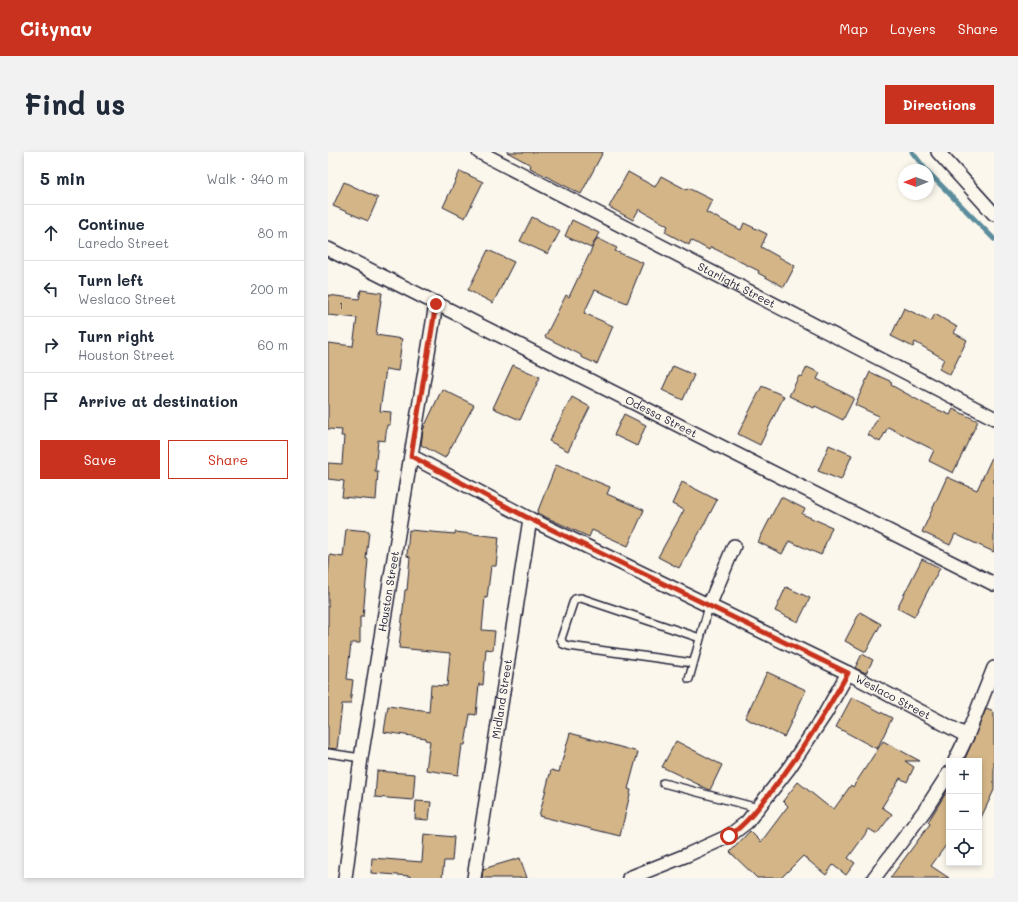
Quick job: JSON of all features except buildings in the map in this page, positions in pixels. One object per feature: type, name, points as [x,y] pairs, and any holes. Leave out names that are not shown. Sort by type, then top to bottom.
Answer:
[{"type":"street","name":"Starlight Street","points":[[479,152],[994,418]]},
{"type":"street","points":[[938,152],[994,214]]},
{"type":"street","name":"Odessa Street","points":[[328,249],[994,584]]},
{"type":"street","name":"Houston Street","points":[[345,878],[361,758],[436,304]]},
{"type":"street","name":"Weslaco Street","points":[[411,456],[530,519],[848,673],[967,736]]},
{"type":"street","name":"Midland Street","points":[[474,878],[530,519]]},
{"type":"street","points":[[709,606],[734,546]]},
{"type":"street","points":[[956,758],[967,736],[994,668]]},
{"type":"street","points":[[629,878],[687,855],[729,836],[747,822],[789,768],[817,726],[848,673]]},
{"type":"street","points":[[874,878],[925,810],[946,778]]},
{"type":"lane","points":[[693,663],[569,646],[563,644],[561,639],[573,603],[575,599],[581,598],[700,638]]},
{"type":"lane","points":[[689,679],[709,606]]},
{"type":"lane","points":[[328,753],[361,758]]},
{"type":"lane","points":[[663,783],[758,808]]},
{"type":"waterway","points":[[912,152],[921,164]]},
{"type":"waterway","points":[[934,178],[994,239]]},
{"type":"route","points":[[436,304],[411,456],[530,519],[848,673],[826,714],[789,768],[747,822],[729,836]]}]
